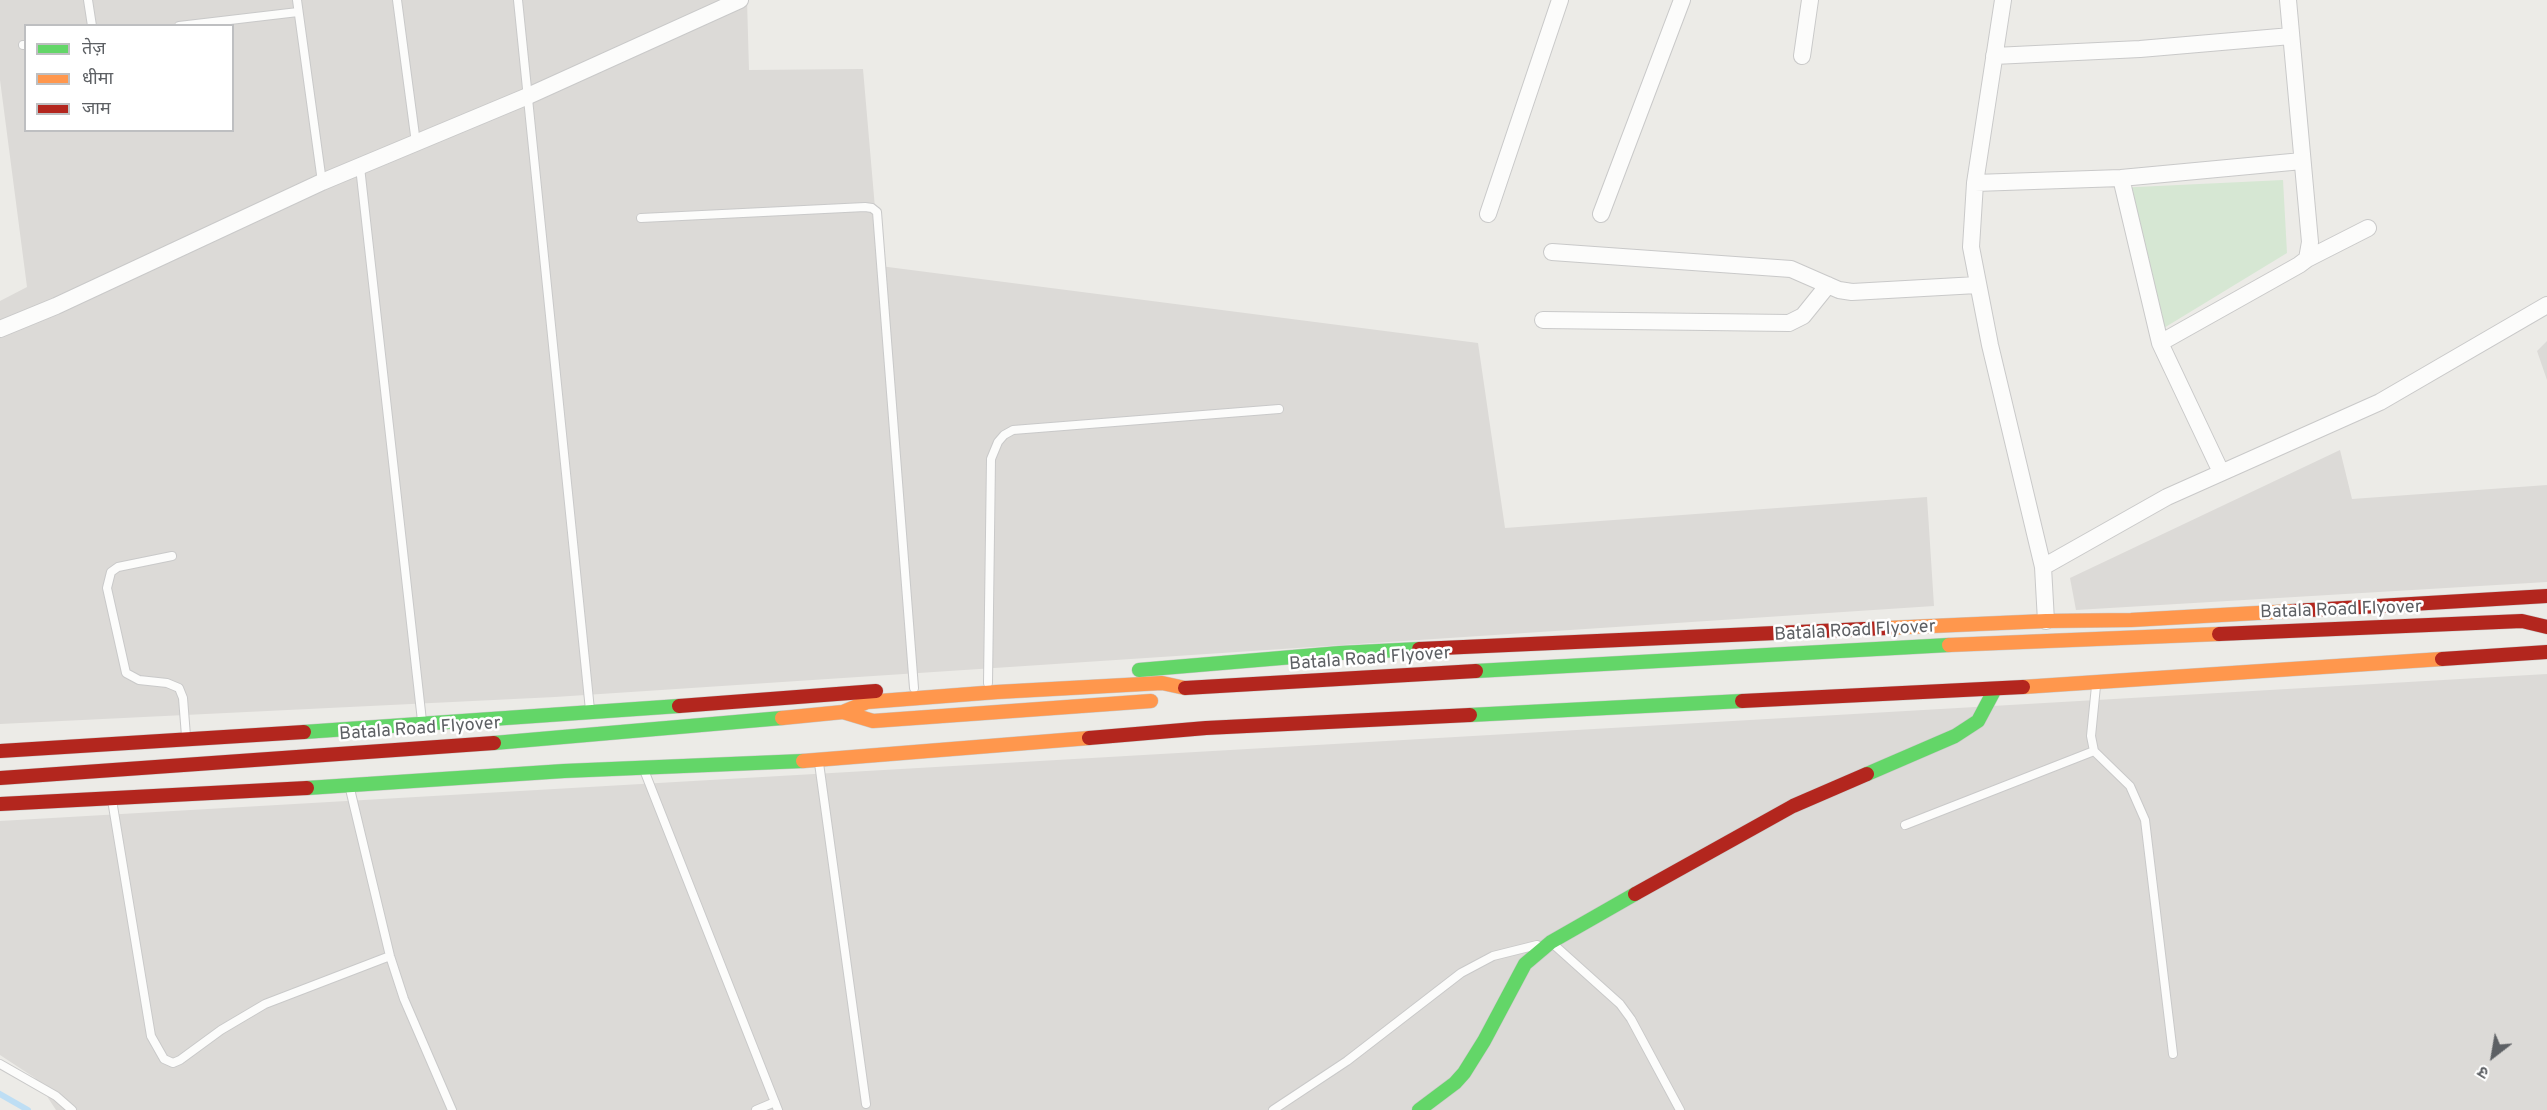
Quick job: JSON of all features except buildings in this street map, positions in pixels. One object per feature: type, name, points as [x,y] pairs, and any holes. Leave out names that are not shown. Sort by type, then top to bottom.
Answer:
[{"type":"main road","points":[[0,751],[422,725],[988,683],[1340,653],[2046,621],[2131,620],[2547,597]]},
{"type":"main road","name":"Batala Road Flyover","points":[[0,778],[579,737],[843,712],[867,702],[997,692],[1162,683],[1191,689],[1703,657],[2522,621],[2547,613]]},
{"type":"main road","name":"Batala Road Flyover","points":[[2522,621],[2547,627]]},
{"type":"main road","points":[[0,804],[818,760],[1206,728],[1995,689],[2547,652]]},
{"type":"main road","name":"Batala Road Flyover","points":[[843,712],[873,720],[885,720],[1166,700],[1191,689]]},
{"type":"main road","points":[[1419,1110],[1455,1083],[1464,1073],[1479,1050],[1515,978],[1525,964],[1551,942],[1734,837],[1793,806],[1955,736],[1978,721],[1995,689]]},
{"type":"street","points":[[0,329],[56,306],[322,182],[528,96],[740,0]]},
{"type":"street","points":[[1488,214],[1560,0]]},
{"type":"street","points":[[1601,214],[1682,0]]},
{"type":"street","points":[[1802,56],[1810,0]]},
{"type":"street","points":[[2003,0],[1975,183],[1971,247],[1977,285],[2043,567],[2046,621]]},
{"type":"street","points":[[2288,0],[2310,242],[2307,259]]},
{"type":"street","points":[[1994,56],[2140,50],[2291,36]]},
{"type":"street","points":[[1975,183],[2121,178],[2302,161]]},
{"type":"street","points":[[2121,178],[2160,343],[2221,472]]},
{"type":"street","points":[[2160,343],[2307,259],[2368,228]]},
{"type":"street","points":[[1552,252],[1791,269],[1839,290],[1852,292],[1977,285]]},
{"type":"street","points":[[1543,320],[1789,323],[1803,316],[1828,285]]},
{"type":"street","points":[[2043,567],[2137,513],[2221,472],[2380,402],[2547,304]]},
{"type":"lane","points":[[88,0],[92,24]]},
{"type":"lane","points":[[297,0],[322,182]]},
{"type":"lane","points":[[397,0],[417,143]]},
{"type":"lane","points":[[518,0],[590,712]]},
{"type":"lane","points":[[196,24],[298,12]]},
{"type":"lane","points":[[360,167],[422,725]]},
{"type":"lane","points":[[641,218],[865,207],[877,212],[914,688]]},
{"type":"lane","points":[[988,683],[991,459],[998,441],[1004,435],[1013,430],[1279,409]]},
{"type":"lane","points":[[172,556],[118,567],[111,572],[107,588],[126,673],[139,680],[167,683],[179,688],[183,698],[187,739]]},
{"type":"lane","points":[[2096,682],[2091,736],[2094,751],[2130,786],[2145,820],[2173,1054]]},
{"type":"lane","points":[[1905,825],[2094,751]]},
{"type":"lane","points":[[818,760],[866,1104]]},
{"type":"lane","points":[[643,768],[776,1106],[756,1110]]},
{"type":"lane","points":[[350,786],[390,957],[404,999],[452,1110]]},
{"type":"lane","points":[[112,798],[151,1036],[164,1059],[173,1063],[180,1060],[221,1030],[265,1004],[390,957]]},
{"type":"lane","points":[[1273,1110],[1347,1061],[1468,969],[1509,951],[1551,942],[1620,1004],[1631,1019],[1680,1110]]},
{"type":"lane","points":[[0,1064],[56,1096],[72,1110]]},
{"type":"shaded area","points":[[0,0],[747,0],[749,70],[863,69],[880,266],[1478,343],[1505,528],[1927,497],[1934,606],[555,697],[0,724],[0,301],[27,287],[0,80]]},
{"type":"shaded area","points":[[2547,341],[2547,380],[2537,351]]},
{"type":"shaded area","points":[[2340,450],[2352,499],[2547,485],[2547,582],[2076,610],[2070,578]]},
{"type":"shaded area","points":[[2547,674],[2547,1110],[56,1110],[35,1078],[0,1055],[0,821]]},
{"type":"green space","points":[[2283,180],[2287,253],[2154,334],[2116,188]]},
{"type":"waterway","points":[[0,1094],[28,1110]]},
{"type":"traffic: fast","points":[[1476,671],[1949,645]]},
{"type":"traffic: fast","points":[[1139,670],[1340,653],[1419,649]]},
{"type":"traffic: fast","points":[[1867,774],[1955,736],[1978,721],[1995,689]]},
{"type":"traffic: fast","points":[[1470,715],[1742,701]]},
{"type":"traffic: fast","points":[[304,732],[679,706]]},
{"type":"traffic: fast","points":[[494,743],[782,718]]},
{"type":"traffic: fast","points":[[307,788],[564,771],[803,761]]},
{"type":"traffic: fast","points":[[1419,1110],[1455,1083],[1464,1073],[1484,1041],[1525,964],[1551,942],[1635,894]]},
{"type":"traffic: slow","points":[[1887,628],[2131,620],[2293,611]]},
{"type":"traffic: slow","points":[[1949,645],[2219,634]]},
{"type":"traffic: slow","points":[[2023,687],[2442,659]]},
{"type":"traffic: slow","points":[[782,718],[843,712],[867,702],[997,692],[1162,683],[1185,688]]},
{"type":"traffic: slow","points":[[843,712],[873,721],[1151,701]]},
{"type":"traffic: slow","points":[[803,761],[1089,738]]},
{"type":"traffic: jam","points":[[2293,611],[2547,596]]},
{"type":"traffic: jam","points":[[2219,634],[2522,621],[2547,627]]},
{"type":"traffic: jam","points":[[1419,649],[1887,628]]},
{"type":"traffic: jam","points":[[2442,659],[2547,652]]},
{"type":"traffic: jam","points":[[1185,688],[1476,671]]},
{"type":"traffic: jam","points":[[1742,701],[2023,687]]},
{"type":"traffic: jam","points":[[679,706],[876,691]]},
{"type":"traffic: jam","points":[[1089,738],[1206,728],[1470,715]]},
{"type":"traffic: jam","points":[[0,751],[304,732]]},
{"type":"traffic: jam","points":[[0,778],[494,743]]},
{"type":"traffic: jam","points":[[1635,894],[1793,806],[1867,774]]},
{"type":"traffic: jam","points":[[0,804],[307,788]]}]
